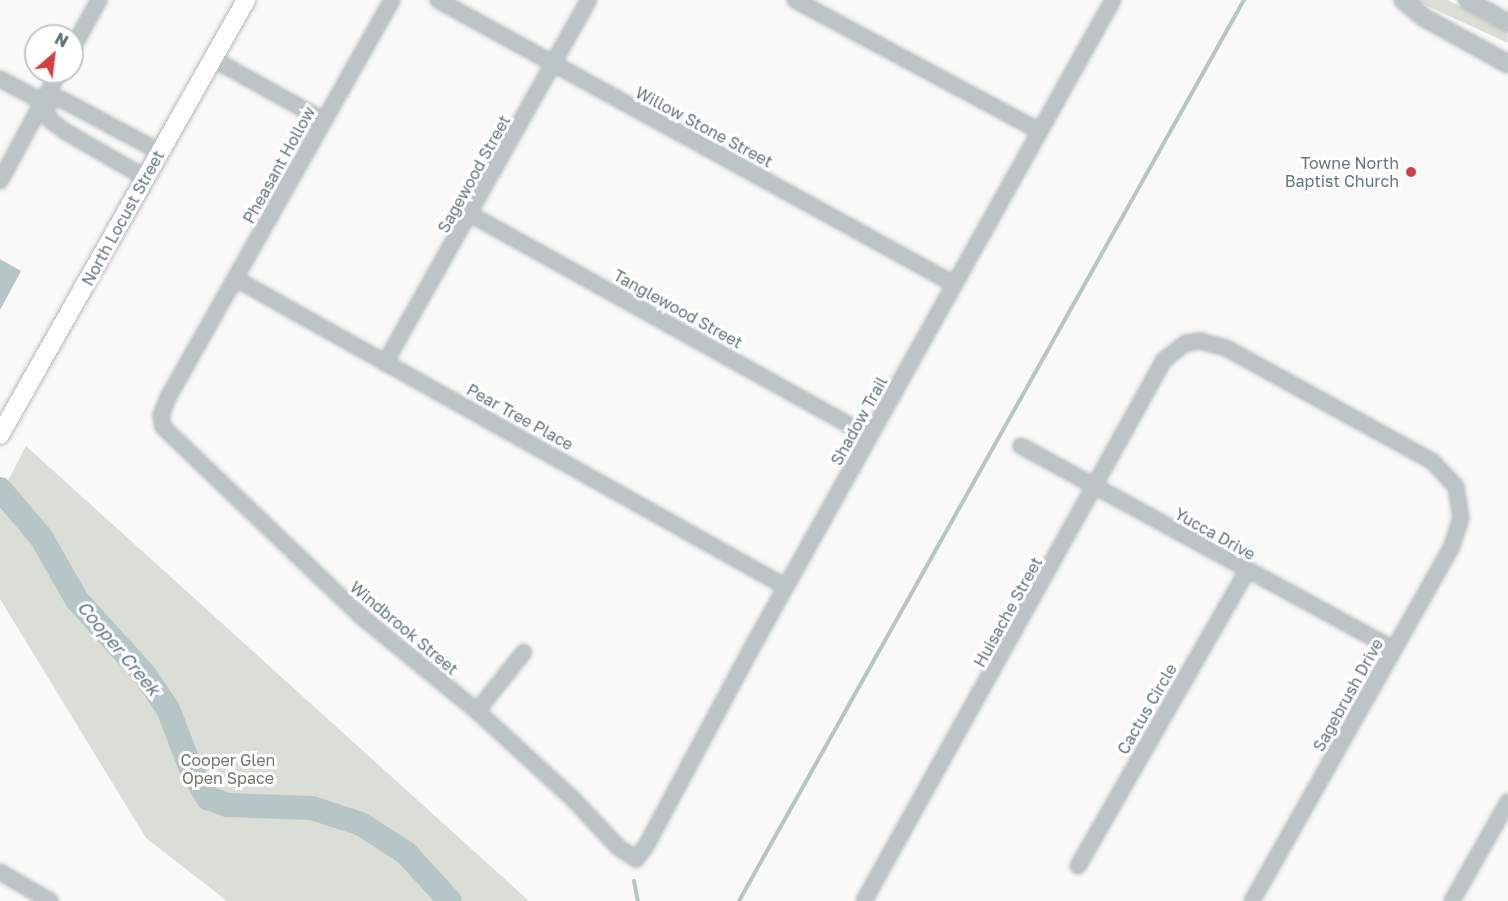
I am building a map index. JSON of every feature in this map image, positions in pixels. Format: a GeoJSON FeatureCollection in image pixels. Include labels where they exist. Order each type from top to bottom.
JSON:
{"type":"FeatureCollection","features":[{"type":"Feature","properties":{"kind":"main road","name":"North Locust Street"},"geometry":{"type":"LineString","coordinates":[[0,435],[246,0]]}},
{"type":"Feature","properties":{"kind":"street"},"geometry":{"type":"LineString","coordinates":[[84,27],[99,0]]}},
{"type":"Feature","properties":{"kind":"street","name":"Pheasant Hollow"},"geometry":{"type":"LineString","coordinates":[[161,415],[323,120],[392,0]]}},
{"type":"Feature","properties":{"kind":"street","name":"Willow Stone Street"},"geometry":{"type":"LineString","coordinates":[[438,0],[954,284]]}},
{"type":"Feature","properties":{"kind":"street","name":"Sagewood Street"},"geometry":{"type":"LineString","coordinates":[[385,363],[589,0]]}},
{"type":"Feature","properties":{"kind":"street"},"geometry":{"type":"LineString","coordinates":[[795,0],[1039,132]]}},
{"type":"Feature","properties":{"kind":"street","name":"Shadow Trail"},"geometry":{"type":"LineString","coordinates":[[636,859],[646,846],[869,436],[1113,0]]}},
{"type":"Feature","properties":{"kind":"street"},"geometry":{"type":"LineString","coordinates":[[1403,0],[1423,17],[1508,64]]}},
{"type":"Feature","properties":{"kind":"street"},"geometry":{"type":"LineString","coordinates":[[1467,0],[1508,23]]}},
{"type":"Feature","properties":{"kind":"street"},"geometry":{"type":"LineString","coordinates":[[213,59],[323,120]]}},
{"type":"Feature","properties":{"kind":"street"},"geometry":{"type":"LineString","coordinates":[[0,79],[43,102],[61,99],[160,152]]}},
{"type":"Feature","properties":{"kind":"street"},"geometry":{"type":"LineString","coordinates":[[0,181],[53,84]]}},
{"type":"Feature","properties":{"kind":"street"},"geometry":{"type":"LineString","coordinates":[[43,102],[50,120],[58,126],[146,178]]}},
{"type":"Feature","properties":{"kind":"street","name":"Tanglewood Street"},"geometry":{"type":"LineString","coordinates":[[470,214],[869,436]]}},
{"type":"Feature","properties":{"kind":"street","name":"Pear Tree Place"},"geometry":{"type":"LineString","coordinates":[[236,279],[786,587]]}},
{"type":"Feature","properties":{"kind":"street","name":"Huisache Street"},"geometry":{"type":"LineString","coordinates":[[864,901],[1097,486],[1164,360],[1186,344],[1200,341],[1226,348],[1433,462],[1456,487],[1459,501]]}},
{"type":"Feature","properties":{"kind":"street","name":"Windbrook Street"},"geometry":{"type":"LineString","coordinates":[[161,415],[170,436],[362,617],[477,711],[573,799],[618,846],[636,859]]}},
{"type":"Feature","properties":{"kind":"street","name":"Yucca Drive"},"geometry":{"type":"LineString","coordinates":[[1021,446],[1393,649]]}},
{"type":"Feature","properties":{"kind":"street","name":"Sagebrush Drive"},"geometry":{"type":"LineString","coordinates":[[1252,901],[1451,548],[1461,518],[1459,501]]}},
{"type":"Feature","properties":{"kind":"street","name":"Cactus Circle"},"geometry":{"type":"LineString","coordinates":[[1078,866],[1247,571]]}},
{"type":"Feature","properties":{"kind":"street"},"geometry":{"type":"LineString","coordinates":[[477,711],[525,652]]}},
{"type":"Feature","properties":{"kind":"street"},"geometry":{"type":"LineString","coordinates":[[1452,901],[1508,802]]}},
{"type":"Feature","properties":{"kind":"street"},"geometry":{"type":"LineString","coordinates":[[0,872],[50,901]]}},
{"type":"Feature","properties":{"kind":"green space"},"geometry":{"type":"Polygon","coordinates":[[[1414,0],[1448,0],[1507,32],[1508,43],[1414,0]]]}},
{"type":"Feature","properties":{"kind":"green space","name":"Cooper Glen Open Space"},"geometry":{"type":"Polygon","coordinates":[[[26,446],[529,901],[227,901],[146,838],[0,599],[0,496],[26,446]]]}},
{"type":"Feature","properties":{"kind":"shaded area"},"geometry":{"type":"Polygon","coordinates":[[[0,259],[21,271],[0,310],[0,259]]]}},
{"type":"Feature","properties":{"kind":"waterway"},"geometry":{"type":"LineString","coordinates":[[739,901],[1244,0]]}},
{"type":"Feature","properties":{"kind":"waterway","name":"Cooper Creek"},"geometry":{"type":"LineString","coordinates":[[0,489],[41,537],[77,600],[145,675],[168,709],[191,769],[208,798],[227,805],[312,808],[361,824],[406,853],[450,901]]}},
{"type":"Feature","properties":{"kind":"waterway"},"geometry":{"type":"LineString","coordinates":[[634,881],[638,901]]}},
{"type":"Feature","properties":{"kind":"place","name":"Towne North Baptist Church"},"geometry":{"type":"Point","coordinates":[1411,172]}}]}
